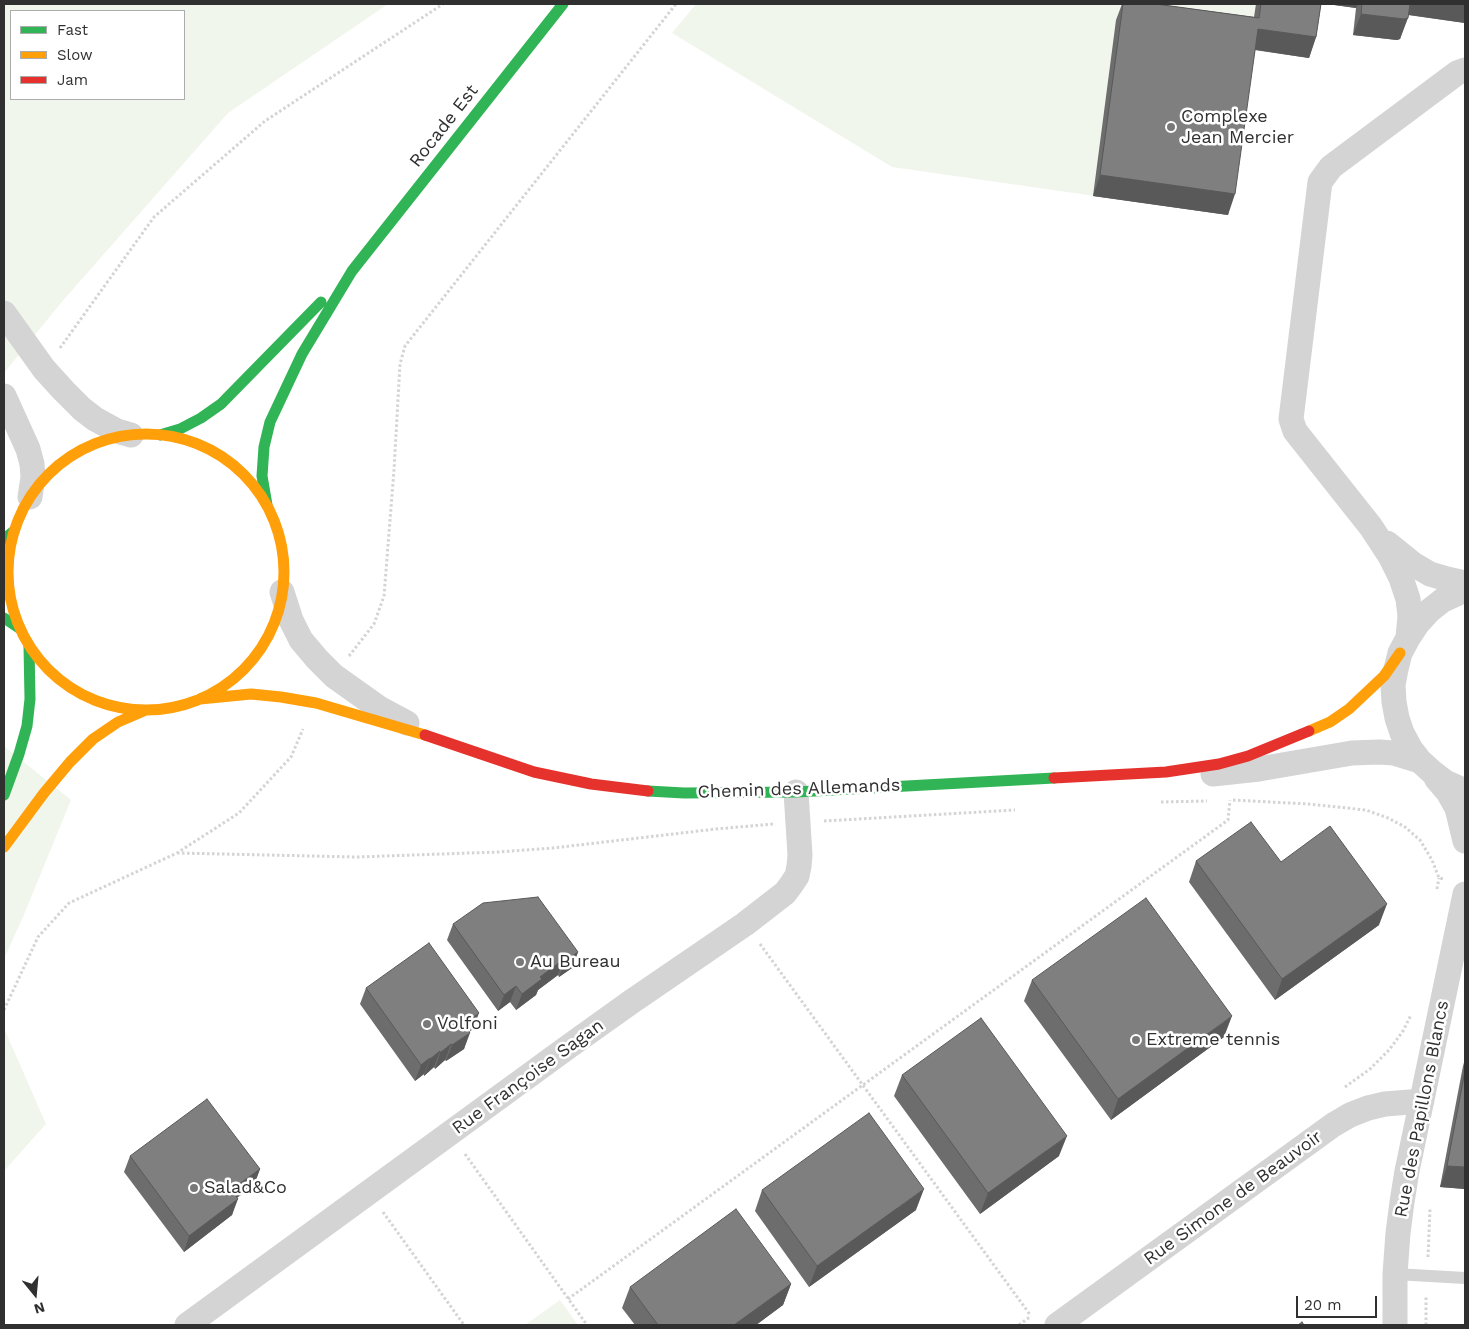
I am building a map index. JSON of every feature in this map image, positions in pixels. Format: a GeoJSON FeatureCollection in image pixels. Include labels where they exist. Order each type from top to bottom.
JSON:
{"type":"FeatureCollection","features":[{"type":"Feature","properties":{"kind":"main road","name":"Rocade Est"},"geometry":{"type":"LineString","coordinates":[[160,435],[201,418],[221,404],[352,271],[563,4]]}},
{"type":"Feature","properties":{"kind":"main road","name":"Rocade Est"},"geometry":{"type":"LineString","coordinates":[[267,506],[262,476],[264,447],[270,422],[302,354],[352,271]]}},
{"type":"Feature","properties":{"kind":"main road"},"geometry":{"type":"LineString","coordinates":[[131,435],[160,435],[189,442],[216,454],[240,471],[267,506],[282,548],[284,570],[282,592],[272,629],[259,651],[243,671],[212,694],[200,699],[180,706],[146,710],[112,706],[95,701],[79,693],[51,672],[29,646],[20,628],[14,612],[8,580],[8,563],[14,531],[21,514],[30,497],[49,474],[73,455],[101,442],[131,435]]}},
{"type":"Feature","properties":{"kind":"main road"},"geometry":{"type":"LineString","coordinates":[[4,539],[14,531]]}},
{"type":"Feature","properties":{"kind":"main road"},"geometry":{"type":"LineString","coordinates":[[4,618],[20,628]]}},
{"type":"Feature","properties":{"kind":"main road","name":"Chemin des Allemands"},"geometry":{"type":"LineString","coordinates":[[200,699],[251,694],[316,703],[438,739],[534,772],[591,784],[647,791],[684,793],[796,792],[1166,772],[1219,764],[1248,756],[1291,740],[1330,722],[1349,709],[1384,676],[1404,645]]}},
{"type":"Feature","properties":{"kind":"main road"},"geometry":{"type":"LineString","coordinates":[[4,795],[27,726],[30,698],[29,646]]}},
{"type":"Feature","properties":{"kind":"main road"},"geometry":{"type":"LineString","coordinates":[[4,847],[24,817],[82,749],[105,730],[146,710]]}},
{"type":"Feature","properties":{"kind":"street"},"geometry":{"type":"LineString","coordinates":[[1465,70],[1457,73],[1331,167],[1320,182],[1292,419],[1295,431],[1371,527],[1390,556],[1401,578],[1408,599],[1410,616],[1393,685],[1397,718],[1410,748],[1448,792],[1457,808],[1465,841]]}},
{"type":"Feature","properties":{"kind":"street"},"geometry":{"type":"LineString","coordinates":[[4,313],[44,369],[64,392],[82,409],[107,426],[131,435]]}},
{"type":"Feature","properties":{"kind":"street"},"geometry":{"type":"LineString","coordinates":[[4,396],[30,456],[33,477],[30,497]]}},
{"type":"Feature","properties":{"kind":"street"},"geometry":{"type":"LineString","coordinates":[[1371,527],[1412,564],[1430,574],[1465,583]]}},
{"type":"Feature","properties":{"kind":"street"},"geometry":{"type":"LineString","coordinates":[[1404,645],[1418,623],[1429,611],[1443,600],[1465,590]]}},
{"type":"Feature","properties":{"kind":"street","name":"Chemin des Allemands"},"geometry":{"type":"LineString","coordinates":[[282,592],[291,620],[301,640],[334,676],[379,708],[438,739]]}},
{"type":"Feature","properties":{"kind":"street","name":"Chemin des Allemands"},"geometry":{"type":"LineString","coordinates":[[1166,772],[1204,775],[1259,769],[1352,753],[1379,752],[1394,753],[1426,766]]}},
{"type":"Feature","properties":{"kind":"street"},"geometry":{"type":"LineString","coordinates":[[1426,766],[1445,782],[1465,791]]}},
{"type":"Feature","properties":{"kind":"street","name":"Rue Françoise Sagan"},"geometry":{"type":"LineString","coordinates":[[187,1325],[632,1002],[745,924],[785,893],[797,876],[800,855],[796,792]]}},
{"type":"Feature","properties":{"kind":"street","name":"Rue des Papillons Blancs"},"geometry":{"type":"LineString","coordinates":[[1395,1325],[1395,1274],[1402,1202],[1422,1101],[1456,886]]}},
{"type":"Feature","properties":{"kind":"street","name":"Rue Simone de Beauvoir"},"geometry":{"type":"LineString","coordinates":[[1057,1325],[1333,1125],[1350,1115],[1368,1108],[1385,1104],[1422,1101]]}},
{"type":"Feature","properties":{"kind":"lane"},"geometry":{"type":"LineString","coordinates":[[1395,1274],[1465,1278]]}},
{"type":"Feature","properties":{"kind":"path"},"geometry":{"type":"LineString","coordinates":[[44,369],[56,355],[154,217],[265,121],[443,4]]}},
{"type":"Feature","properties":{"kind":"path"},"geometry":{"type":"LineString","coordinates":[[334,676],[374,624],[384,596],[400,364],[405,346],[676,4]]}},
{"type":"Feature","properties":{"kind":"path"},"geometry":{"type":"LineString","coordinates":[[4,1010],[38,938],[69,902],[177,853],[239,813],[291,757],[316,703]]}},
{"type":"Feature","properties":{"kind":"path"},"geometry":{"type":"LineString","coordinates":[[1156,802],[1211,800]]}},
{"type":"Feature","properties":{"kind":"path"},"geometry":{"type":"LineString","coordinates":[[1220,800],[1308,804],[1366,810],[1388,818],[1405,827],[1420,840],[1432,860],[1439,878],[1436,897]]}},
{"type":"Feature","properties":{"kind":"path"},"geometry":{"type":"LineString","coordinates":[[568,1299],[1228,820],[1230,800]]}},
{"type":"Feature","properties":{"kind":"path"},"geometry":{"type":"LineString","coordinates":[[177,853],[376,857],[518,851],[798,822],[1017,810]]}},
{"type":"Feature","properties":{"kind":"path"},"geometry":{"type":"LineString","coordinates":[[1439,878],[1456,886]]}},
{"type":"Feature","properties":{"kind":"path"},"geometry":{"type":"LineString","coordinates":[[745,924],[1031,1316],[1019,1325]]}},
{"type":"Feature","properties":{"kind":"path"},"geometry":{"type":"LineString","coordinates":[[1338,1092],[1370,1068],[1389,1050],[1403,1031],[1412,1013]]}},
{"type":"Feature","properties":{"kind":"path"},"geometry":{"type":"LineString","coordinates":[[450,1134],[587,1325]]}},
{"type":"Feature","properties":{"kind":"path"},"geometry":{"type":"LineString","coordinates":[[369,1193],[464,1325]]}},
{"type":"Feature","properties":{"kind":"path"},"geometry":{"type":"LineString","coordinates":[[1426,1325],[1430,1207]]}},
{"type":"Feature","properties":{"kind":"shaded area"},"geometry":{"type":"Polygon","coordinates":[[[4,4],[388,4],[228,113],[60,304],[4,373],[4,4]]]}},
{"type":"Feature","properties":{"kind":"shaded area"},"geometry":{"type":"Polygon","coordinates":[[[696,4],[1317,4],[1309,58],[1250,50],[1228,215],[892,167],[672,33],[696,4]]]}},
{"type":"Feature","properties":{"kind":"shaded area"},"geometry":{"type":"Polygon","coordinates":[[[4,746],[71,800],[4,959],[4,746]]]}},
{"type":"Feature","properties":{"kind":"shaded area"},"geometry":{"type":"Polygon","coordinates":[[[4,1028],[46,1124],[4,1171],[4,1028]]]}},
{"type":"Feature","properties":{"kind":"shaded area"},"geometry":{"type":"Polygon","coordinates":[[[560,1300],[578,1325],[525,1325],[560,1300]]]}},
{"type":"Feature","properties":{"kind":"building","name":"Complexe Jean Mercier"},"geometry":{"type":"Polygon","coordinates":[[[1123,4],[1156,4],[1259,18],[1261,4],[1321,4],[1316,37],[1258,29],[1235,194],[1100,175],[1123,4]]]}},
{"type":"Feature","properties":{"kind":"building"},"geometry":{"type":"Polygon","coordinates":[[[1362,4],[1410,4],[1408,18],[1361,14],[1362,4]]]}},
{"type":"Feature","properties":{"kind":"building"},"geometry":{"type":"Polygon","coordinates":[[[1251,822],[1281,862],[1330,826],[1387,904],[1282,979],[1196,861],[1251,822]]]}},
{"type":"Feature","properties":{"kind":"building"},"geometry":{"type":"Polygon","coordinates":[[[538,897],[578,952],[565,961],[564,959],[540,977],[542,979],[522,994],[516,986],[504,995],[453,924],[483,903],[538,897]]]}},
{"type":"Feature","properties":{"kind":"building"},"geometry":{"type":"Polygon","coordinates":[[[1146,898],[1232,1016],[1118,1099],[1032,980],[1146,898]]]}},
{"type":"Feature","properties":{"kind":"building"},"geometry":{"type":"Polygon","coordinates":[[[429,943],[479,1013],[463,1024],[470,1033],[421,1065],[366,988],[429,943]]]}},
{"type":"Feature","properties":{"kind":"building"},"geometry":{"type":"Polygon","coordinates":[[[981,1018],[1067,1136],[988,1193],[902,1075],[981,1018]]]}},
{"type":"Feature","properties":{"kind":"building"},"geometry":{"type":"Polygon","coordinates":[[[1465,1071],[1465,1167],[1447,1166],[1465,1071]]]}},
{"type":"Feature","properties":{"kind":"building"},"geometry":{"type":"Polygon","coordinates":[[[207,1099],[260,1169],[231,1190],[238,1199],[189,1236],[130,1156],[207,1099]]]}},
{"type":"Feature","properties":{"kind":"building"},"geometry":{"type":"Polygon","coordinates":[[[869,1113],[924,1189],[817,1266],[762,1190],[869,1113]]]}},
{"type":"Feature","properties":{"kind":"building"},"geometry":{"type":"Polygon","coordinates":[[[736,1209],[791,1284],[734,1325],[658,1325],[630,1287],[736,1209]]]}},
{"type":"Feature","properties":{"kind":"traffic: fast"},"geometry":{"type":"LineString","coordinates":[[267,505],[262,476],[264,447],[270,422],[302,354],[352,271],[563,4]]}},
{"type":"Feature","properties":{"kind":"traffic: fast"},"geometry":{"type":"LineString","coordinates":[[160,435],[180,429],[201,418],[221,404],[321,302]]}},
{"type":"Feature","properties":{"kind":"traffic: fast"},"geometry":{"type":"LineString","coordinates":[[4,539],[14,531]]}},
{"type":"Feature","properties":{"kind":"traffic: fast"},"geometry":{"type":"LineString","coordinates":[[4,618],[19,628]]}},
{"type":"Feature","properties":{"kind":"traffic: fast"},"geometry":{"type":"LineString","coordinates":[[4,795],[27,726],[30,699],[29,646]]}},
{"type":"Feature","properties":{"kind":"traffic: fast"},"geometry":{"type":"LineString","coordinates":[[648,791],[684,793],[796,792],[1054,778]]}},
{"type":"Feature","properties":{"kind":"traffic: slow"},"geometry":{"type":"LineString","coordinates":[[146,434],[186,440],[211,450],[233,465],[253,485],[268,507],[278,532],[284,572],[278,612],[268,637],[253,659],[233,679],[211,694],[186,704],[146,710],[106,704],[81,694],[59,679],[39,659],[24,637],[14,612],[8,572],[14,532],[24,507],[39,485],[59,465],[81,450],[106,440],[146,434]]}},
{"type":"Feature","properties":{"kind":"traffic: slow"},"geometry":{"type":"LineString","coordinates":[[1309,731],[1330,722],[1349,709],[1384,676],[1400,653]]}},
{"type":"Feature","properties":{"kind":"traffic: slow"},"geometry":{"type":"LineString","coordinates":[[200,699],[251,694],[281,697],[316,703],[425,735]]}},
{"type":"Feature","properties":{"kind":"traffic: slow"},"geometry":{"type":"LineString","coordinates":[[4,847],[44,793],[70,762],[93,739],[118,722],[146,710]]}},
{"type":"Feature","properties":{"kind":"traffic: jam"},"geometry":{"type":"LineString","coordinates":[[1054,778],[1166,772],[1219,764],[1248,756],[1309,731]]}},
{"type":"Feature","properties":{"kind":"traffic: jam"},"geometry":{"type":"LineString","coordinates":[[425,735],[534,772],[591,784],[648,791]]}},
{"type":"Feature","properties":{"kind":"place","name":"Complexe Jean Mercier"},"geometry":{"type":"Point","coordinates":[1171,127]}},
{"type":"Feature","properties":{"kind":"place","name":"Au Bureau"},"geometry":{"type":"Point","coordinates":[520,962]}},
{"type":"Feature","properties":{"kind":"place","name":"Volfoni"},"geometry":{"type":"Point","coordinates":[427,1024]}},
{"type":"Feature","properties":{"kind":"place","name":"Extreme tennis"},"geometry":{"type":"Point","coordinates":[1136,1040]}},
{"type":"Feature","properties":{"kind":"place","name":"Salad&Co"},"geometry":{"type":"Point","coordinates":[194,1188]}}]}
